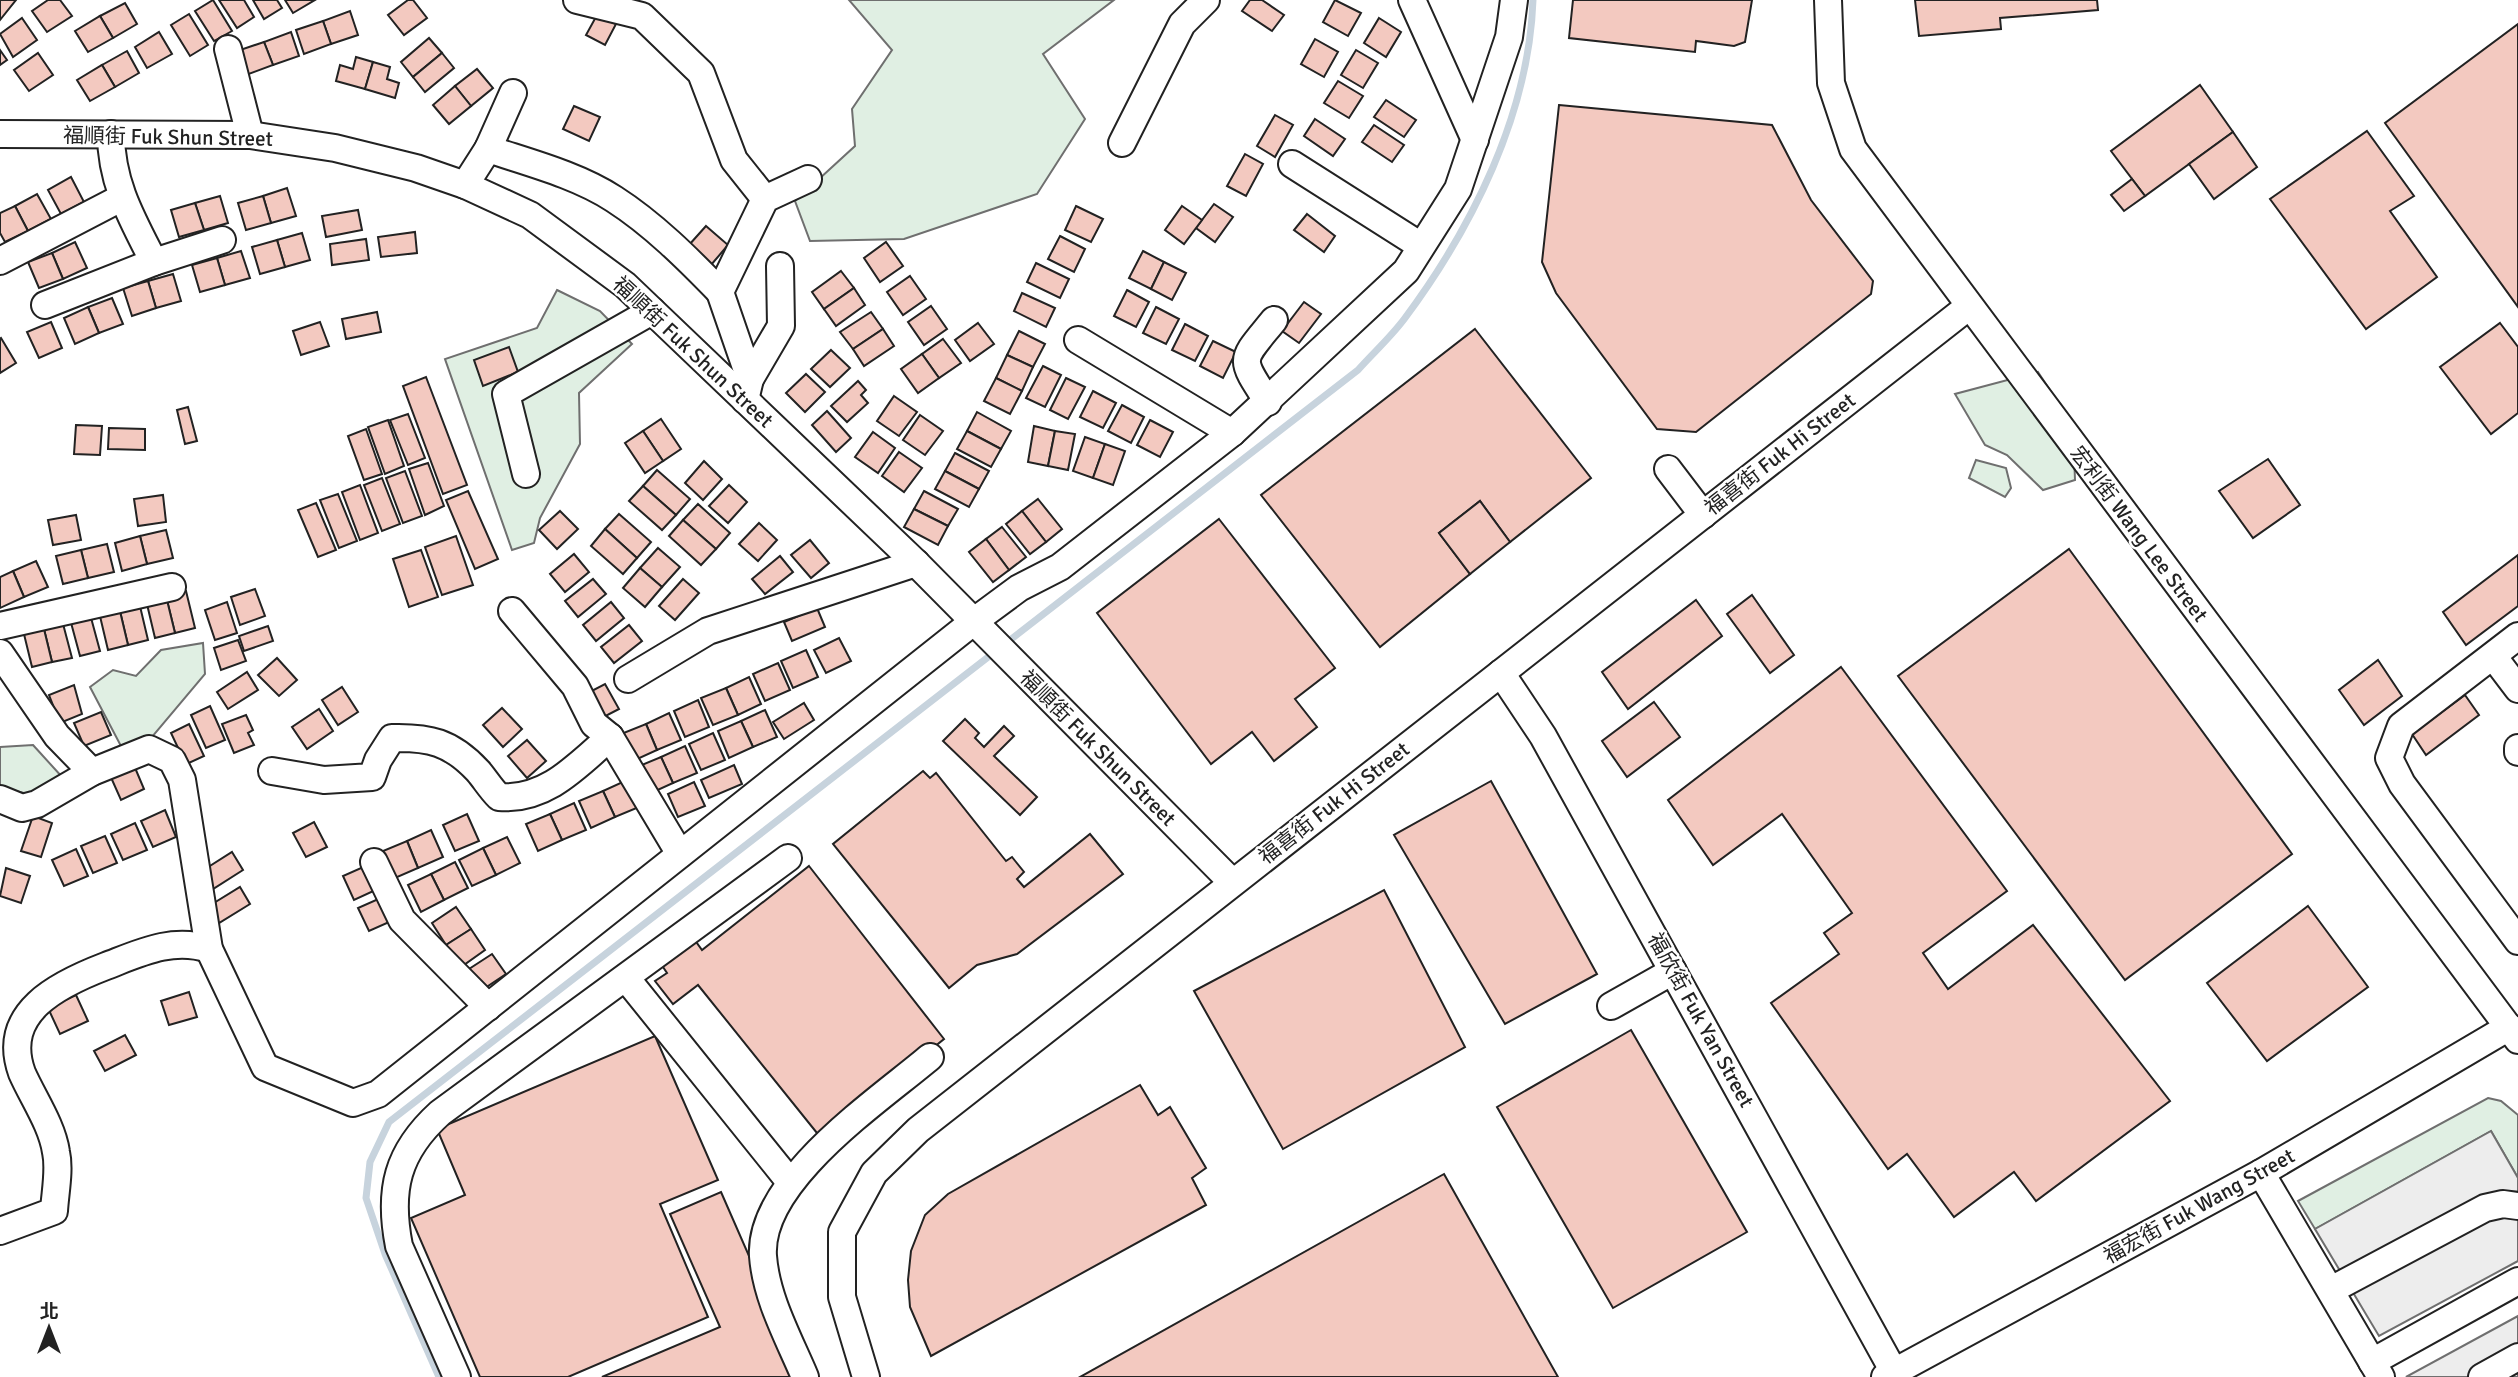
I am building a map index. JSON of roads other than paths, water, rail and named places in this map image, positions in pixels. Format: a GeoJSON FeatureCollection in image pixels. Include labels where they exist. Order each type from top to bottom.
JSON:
{"type":"FeatureCollection","features":[{"type":"Feature","properties":{"kind":"street"},"geometry":{"type":"LineString","coordinates":[[577,0],[642,16],[701,73],[734,160],[765,199]]}},
{"type":"Feature","properties":{"kind":"street"},"geometry":{"type":"LineString","coordinates":[[1122,143],[1182,24],[1206,0]]}},
{"type":"Feature","properties":{"kind":"street"},"geometry":{"type":"LineString","coordinates":[[1412,0],[1475,140]]}},
{"type":"Feature","properties":{"kind":"street"},"geometry":{"type":"LineString","coordinates":[[0,799],[22,808],[37,804],[92,772],[149,749],[172,760],[183,780],[209,949],[265,1067],[353,1102],[378,1094],[680,854],[978,627],[1019,588],[1060,567],[1232,433],[1406,271],[1458,189],[1509,37],[1514,0]]}},
{"type":"Feature","properties":{"kind":"street","name":"宏利街 Wang Lee Street"},"geometry":{"type":"LineString","coordinates":[[1828,0],[1830,83],[1853,149],[1968,307],[2513,1034]]}},
{"type":"Feature","properties":{"kind":"street"},"geometry":{"type":"LineString","coordinates":[[228,49],[250,135]]}},
{"type":"Feature","properties":{"kind":"street"},"geometry":{"type":"LineString","coordinates":[[466,185],[488,149],[513,93]]}},
{"type":"Feature","properties":{"kind":"street","name":"福順街 Fuk Shun Street"},"geometry":{"type":"LineString","coordinates":[[0,134],[250,135],[335,148],[416,168],[466,185],[530,215],[625,285],[652,311],[748,389],[978,627],[1231,882]]}},
{"type":"Feature","properties":{"kind":"street"},"geometry":{"type":"LineString","coordinates":[[111,134],[111,156],[121,198],[154,262]]}},
{"type":"Feature","properties":{"kind":"street"},"geometry":{"type":"LineString","coordinates":[[488,149],[551,169],[614,199],[686,257],[720,292],[748,389]]}},
{"type":"Feature","properties":{"kind":"street"},"geometry":{"type":"LineString","coordinates":[[1292,164],[1422,246]]}},
{"type":"Feature","properties":{"kind":"street"},"geometry":{"type":"LineString","coordinates":[[720,292],[765,199],[808,179]]}},
{"type":"Feature","properties":{"kind":"street"},"geometry":{"type":"LineString","coordinates":[[0,261],[121,198]]}},
{"type":"Feature","properties":{"kind":"street"},"geometry":{"type":"LineString","coordinates":[[45,305],[154,262],[222,240]]}},
{"type":"Feature","properties":{"kind":"street"},"geometry":{"type":"LineString","coordinates":[[748,389],[781,326],[780,266]]}},
{"type":"Feature","properties":{"kind":"street","name":"福喜街 Fuk Hi Street"},"geometry":{"type":"LineString","coordinates":[[866,1377],[842,1297],[842,1233],[874,1173],[918,1130],[1968,307]]}},
{"type":"Feature","properties":{"kind":"street"},"geometry":{"type":"LineString","coordinates":[[526,474],[506,394],[652,311]]}},
{"type":"Feature","properties":{"kind":"street"},"geometry":{"type":"LineString","coordinates":[[1268,402],[1246,369],[1247,353],[1274,320]]}},
{"type":"Feature","properties":{"kind":"street"},"geometry":{"type":"LineString","coordinates":[[1079,340],[1232,433]]}},
{"type":"Feature","properties":{"kind":"street"},"geometry":{"type":"LineString","coordinates":[[1668,469],[1703,515]]}},
{"type":"Feature","properties":{"kind":"street"},"geometry":{"type":"LineString","coordinates":[[628,679],[708,631],[916,563]]}},
{"type":"Feature","properties":{"kind":"street"},"geometry":{"type":"LineString","coordinates":[[0,626],[172,587]]}},
{"type":"Feature","properties":{"kind":"street"},"geometry":{"type":"LineString","coordinates":[[512,611],[575,686],[594,724],[610,737],[680,854]]}},
{"type":"Feature","properties":{"kind":"street"},"geometry":{"type":"LineString","coordinates":[[2518,636],[2401,726],[2389,758],[2402,784],[2518,941]]}},
{"type":"Feature","properties":{"kind":"street"},"geometry":{"type":"LineString","coordinates":[[0,653],[57,736],[92,772]]}},
{"type":"Feature","properties":{"kind":"street"},"geometry":{"type":"LineString","coordinates":[[2493,656],[2518,689]]}},
{"type":"Feature","properties":{"kind":"street","name":"福欣街 Fuk Yan Street"},"geometry":{"type":"LineString","coordinates":[[1501,673],[1543,736],[1673,971],[1889,1375]]}},
{"type":"Feature","properties":{"kind":"street"},"geometry":{"type":"LineString","coordinates":[[272,771],[324,780],[372,776],[378,760],[392,738],[416,737],[443,742],[478,771],[499,797],[512,798],[554,786],[610,737]]}},
{"type":"Feature","properties":{"kind":"street"},"geometry":{"type":"LineString","coordinates":[[457,1377],[399,1246],[394,1196],[403,1159],[417,1134],[440,1114],[788,858]]}},
{"type":"Feature","properties":{"kind":"street"},"geometry":{"type":"LineString","coordinates":[[374,862],[402,920],[488,1007]]}},
{"type":"Feature","properties":{"kind":"street"},"geometry":{"type":"LineString","coordinates":[[0,1231],[54,1211],[56,1152],[22,1072],[17,1052],[18,1030],[30,1007],[82,975],[160,946],[190,943],[209,949]]}},
{"type":"Feature","properties":{"kind":"street"},"geometry":{"type":"LineString","coordinates":[[1611,1006],[1673,971]]}},
{"type":"Feature","properties":{"kind":"street"},"geometry":{"type":"LineString","coordinates":[[626,978],[790,1182]]}},
{"type":"Feature","properties":{"kind":"street","name":"福宏街 Fuk Wang Street"},"geometry":{"type":"LineString","coordinates":[[1889,1375],[2513,1034]]}},
{"type":"Feature","properties":{"kind":"street"},"geometry":{"type":"LineString","coordinates":[[805,1377],[776,1311],[763,1255],[772,1210],[790,1182],[823,1147],[930,1057]]}},
{"type":"Feature","properties":{"kind":"street"},"geometry":{"type":"LineString","coordinates":[[2261,1173],[2376,1370],[2518,1281]]}},
{"type":"Feature","properties":{"kind":"street"},"geometry":{"type":"LineString","coordinates":[[2331,1290],[2485,1208],[2503,1204],[2518,1206]]}},
{"type":"Feature","properties":{"kind":"street"},"geometry":{"type":"LineString","coordinates":[[2482,1377],[2518,1357]]}},
{"type":"Feature","properties":{"kind":"waterway"},"geometry":{"type":"LineString","coordinates":[[439,1377],[385,1254],[366,1198],[370,1162],[389,1122],[1358,370],[1405,318],[1430,283],[1474,208],[1493,168],[1521,85],[1533,0]]}}]}
